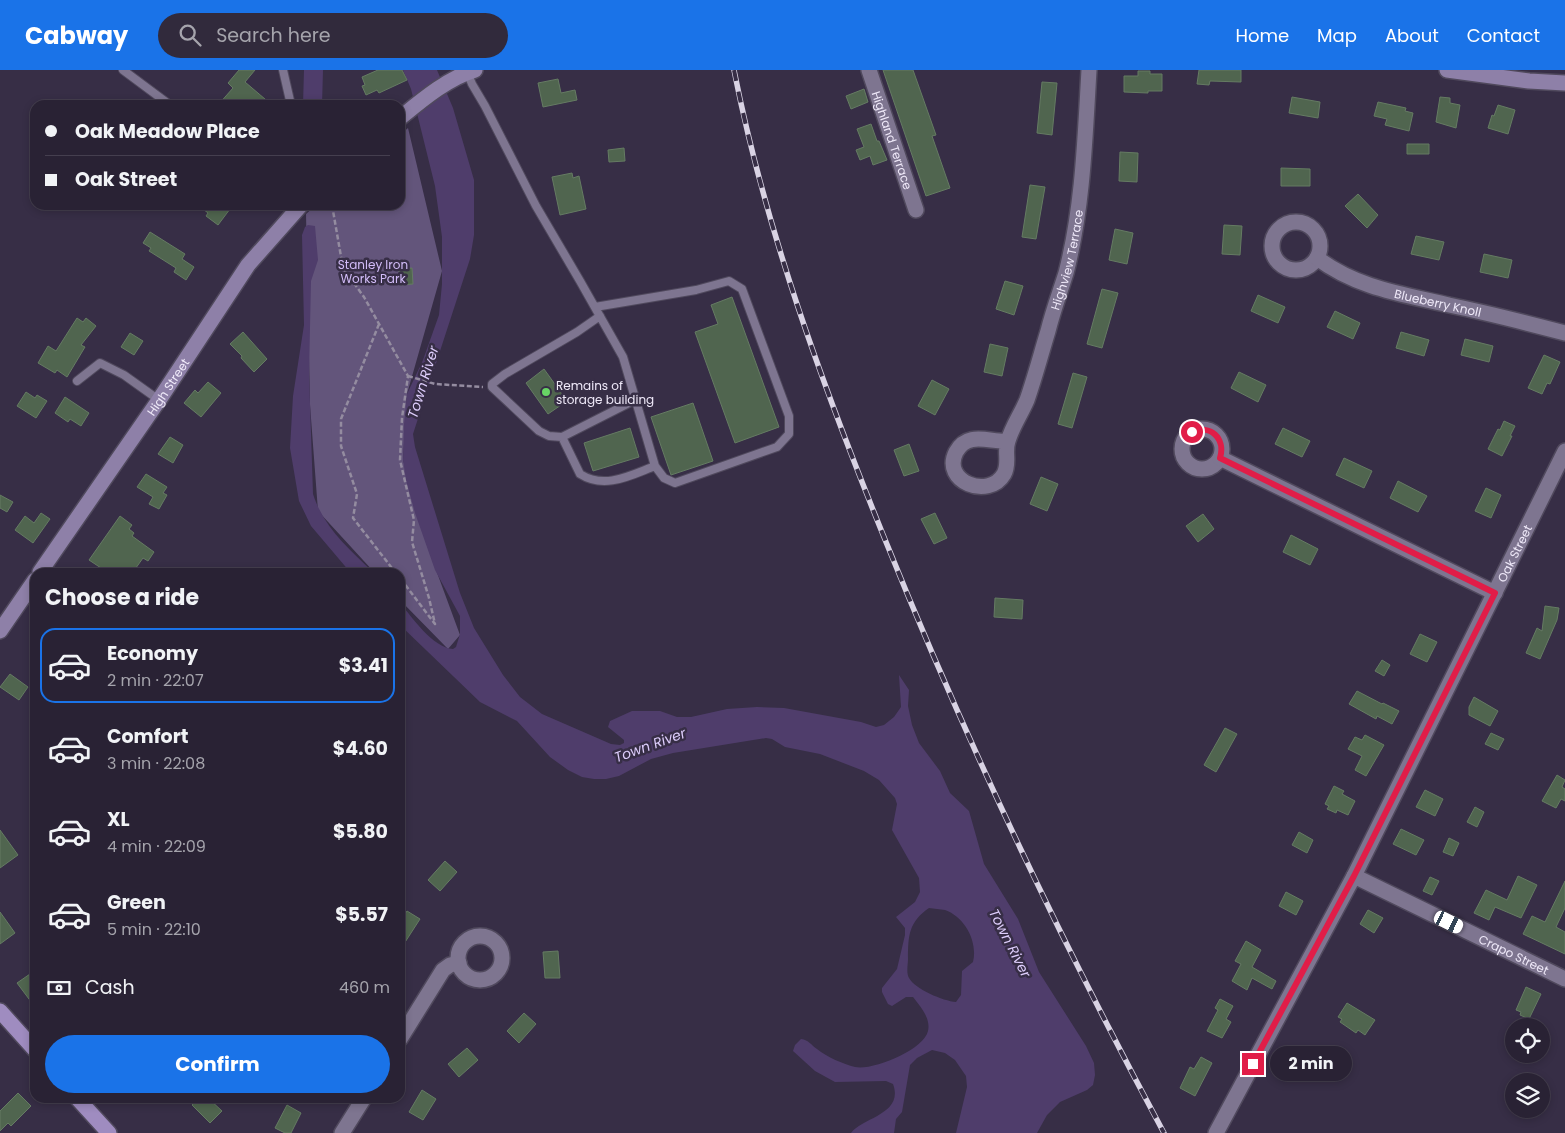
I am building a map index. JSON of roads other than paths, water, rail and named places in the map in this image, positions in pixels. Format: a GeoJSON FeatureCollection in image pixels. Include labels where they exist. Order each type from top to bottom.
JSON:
{"type":"FeatureCollection","features":[{"type":"Feature","properties":{"kind":"main road"},"geometry":{"type":"LineString","coordinates":[[1447,70],[1529,81],[1565,82]]}},
{"type":"Feature","properties":{"kind":"main road"},"geometry":{"type":"LineString","coordinates":[[405,114],[447,83],[470,71]]}},
{"type":"Feature","properties":{"kind":"main road","name":"High Street"},"geometry":{"type":"LineString","coordinates":[[43,568],[159,400],[248,265],[297,210]]}},
{"type":"Feature","properties":{"kind":"main road"},"geometry":{"type":"LineString","coordinates":[[0,631],[30,587]]}},
{"type":"Feature","properties":{"kind":"main road"},"geometry":{"type":"LineString","coordinates":[[0,1011],[30,1044]]}},
{"type":"Feature","properties":{"kind":"main road"},"geometry":{"type":"LineString","coordinates":[[81,1103],[107,1132]]}},
{"type":"Feature","properties":{"kind":"street","name":"Highland Terrace"},"geometry":{"type":"LineString","coordinates":[[869,70],[916,210]]}},
{"type":"Feature","properties":{"kind":"street","name":"Highview Terrace"},"geometry":{"type":"LineString","coordinates":[[1008,441],[1035,376],[1061,291],[1071,250],[1081,180],[1090,70]]}},
{"type":"Feature","properties":{"kind":"street","name":"Blueberry Knoll"},"geometry":{"type":"LineString","coordinates":[[1317,258],[1346,276],[1393,294],[1457,306],[1565,332]]}},
{"type":"Feature","properties":{"kind":"street","name":"Oak Street"},"geometry":{"type":"LineString","coordinates":[[1216,1133],[1354,876],[1565,451]]}},
{"type":"Feature","properties":{"kind":"street"},"geometry":{"type":"LineString","coordinates":[[1220,458],[1495,593]]}},
{"type":"Feature","properties":{"kind":"street","name":"Crapo Street"},"geometry":{"type":"LineString","coordinates":[[1354,876],[1565,979]]}},
{"type":"Feature","properties":{"kind":"street"},"geometry":{"type":"LineString","coordinates":[[405,1031],[443,970],[450,964],[459,963]]}},
{"type":"Feature","properties":{"kind":"street"},"geometry":{"type":"LineString","coordinates":[[342,1133],[361,1103]]}},
{"type":"Feature","properties":{"kind":"lane"},"geometry":{"type":"LineString","coordinates":[[123,70],[163,100]]}},
{"type":"Feature","properties":{"kind":"lane"},"geometry":{"type":"LineString","coordinates":[[283,70],[290,100]]}},
{"type":"Feature","properties":{"kind":"lane"},"geometry":{"type":"LineString","coordinates":[[470,71],[472,84],[522,181],[623,358],[655,466],[664,478],[676,483],[777,447],[789,434],[789,416],[742,289],[729,280],[696,290],[595,307]]}},
{"type":"Feature","properties":{"kind":"lane"},"geometry":{"type":"LineString","coordinates":[[600,316],[577,332],[505,374],[492,384],[492,387],[539,431],[549,436],[562,437],[636,400]]}},
{"type":"Feature","properties":{"kind":"lane"},"geometry":{"type":"LineString","coordinates":[[77,382],[100,363],[124,375],[159,400]]}},
{"type":"Feature","properties":{"kind":"lane"},"geometry":{"type":"LineString","coordinates":[[562,437],[580,474],[598,482],[617,480],[655,466]]}},
{"type":"Feature","properties":{"kind":"water"},"geometry":{"type":"Polygon","coordinates":[[[304,70],[323,70],[322,100],[303,100],[304,70]]]}},
{"type":"Feature","properties":{"kind":"water","name":"Town River"},"geometry":{"type":"Polygon","coordinates":[[[403,70],[437,70],[453,108],[474,180],[474,235],[470,259],[413,434],[415,447],[460,593],[474,628],[503,675],[520,697],[542,714],[611,744],[620,745],[624,743],[624,740],[608,727],[610,721],[632,711],[660,711],[677,717],[691,717],[727,709],[784,708],[861,722],[876,727],[884,725],[894,717],[901,707],[899,675],[909,690],[908,706],[912,725],[919,743],[940,771],[950,793],[969,811],[984,864],[1018,919],[1039,972],[1086,1046],[1094,1063],[1095,1075],[1093,1085],[1087,1090],[1060,1102],[1047,1115],[1037,1133],[956,1133],[967,1087],[966,1076],[955,1060],[945,1053],[932,1050],[917,1058],[910,1065],[902,1112],[896,1119],[894,1133],[851,1133],[888,1108],[893,1102],[895,1094],[893,1084],[886,1081],[835,1082],[815,1071],[793,1051],[795,1045],[801,1039],[845,1064],[855,1067],[873,1066],[908,1052],[924,1038],[928,1031],[928,1021],[922,1008],[913,997],[906,997],[892,1006],[888,1004],[882,992],[882,988],[897,969],[905,935],[905,928],[896,917],[915,902],[920,892],[919,878],[892,830],[897,804],[895,798],[879,780],[864,771],[820,754],[785,747],[772,739],[766,738],[673,753],[651,759],[619,776],[606,779],[582,777],[550,757],[517,721],[480,702],[405,630],[405,609],[431,638],[445,647],[453,649],[456,647],[460,634],[460,616],[435,570],[415,513],[403,460],[407,394],[423,360],[439,315],[442,284],[442,237],[435,186],[411,89],[403,70]],[[929,908],[917,918],[909,936],[907,969],[909,978],[917,986],[937,997],[956,1002],[961,995],[962,971],[973,962],[974,946],[964,924],[959,918],[945,910],[929,908]]]}},
{"type":"Feature","properties":{"kind":"water"},"geometry":{"type":"Polygon","coordinates":[[[308,225],[315,226],[318,260],[311,281],[309,373],[313,494],[330,527],[369,568],[347,568],[311,526],[299,501],[290,448],[293,396],[304,325],[302,235],[305,227],[308,225]]]}},
{"type":"Feature","properties":{"kind":"railway"},"geometry":{"type":"LineString","coordinates":[[734,70],[747,131],[780,250],[819,368],[886,542],[917,618],[1017,842],[1052,915],[1164,1133]]}},
{"type":"Feature","properties":{"kind":"place","name":"Remains of storage building"},"geometry":{"type":"Point","coordinates":[546,392]}},
{"type":"Feature","properties":{"kind":"park label","name":"Stanley Iron Works Park"},"geometry":{"type":"Point","coordinates":[373,271]}}]}
